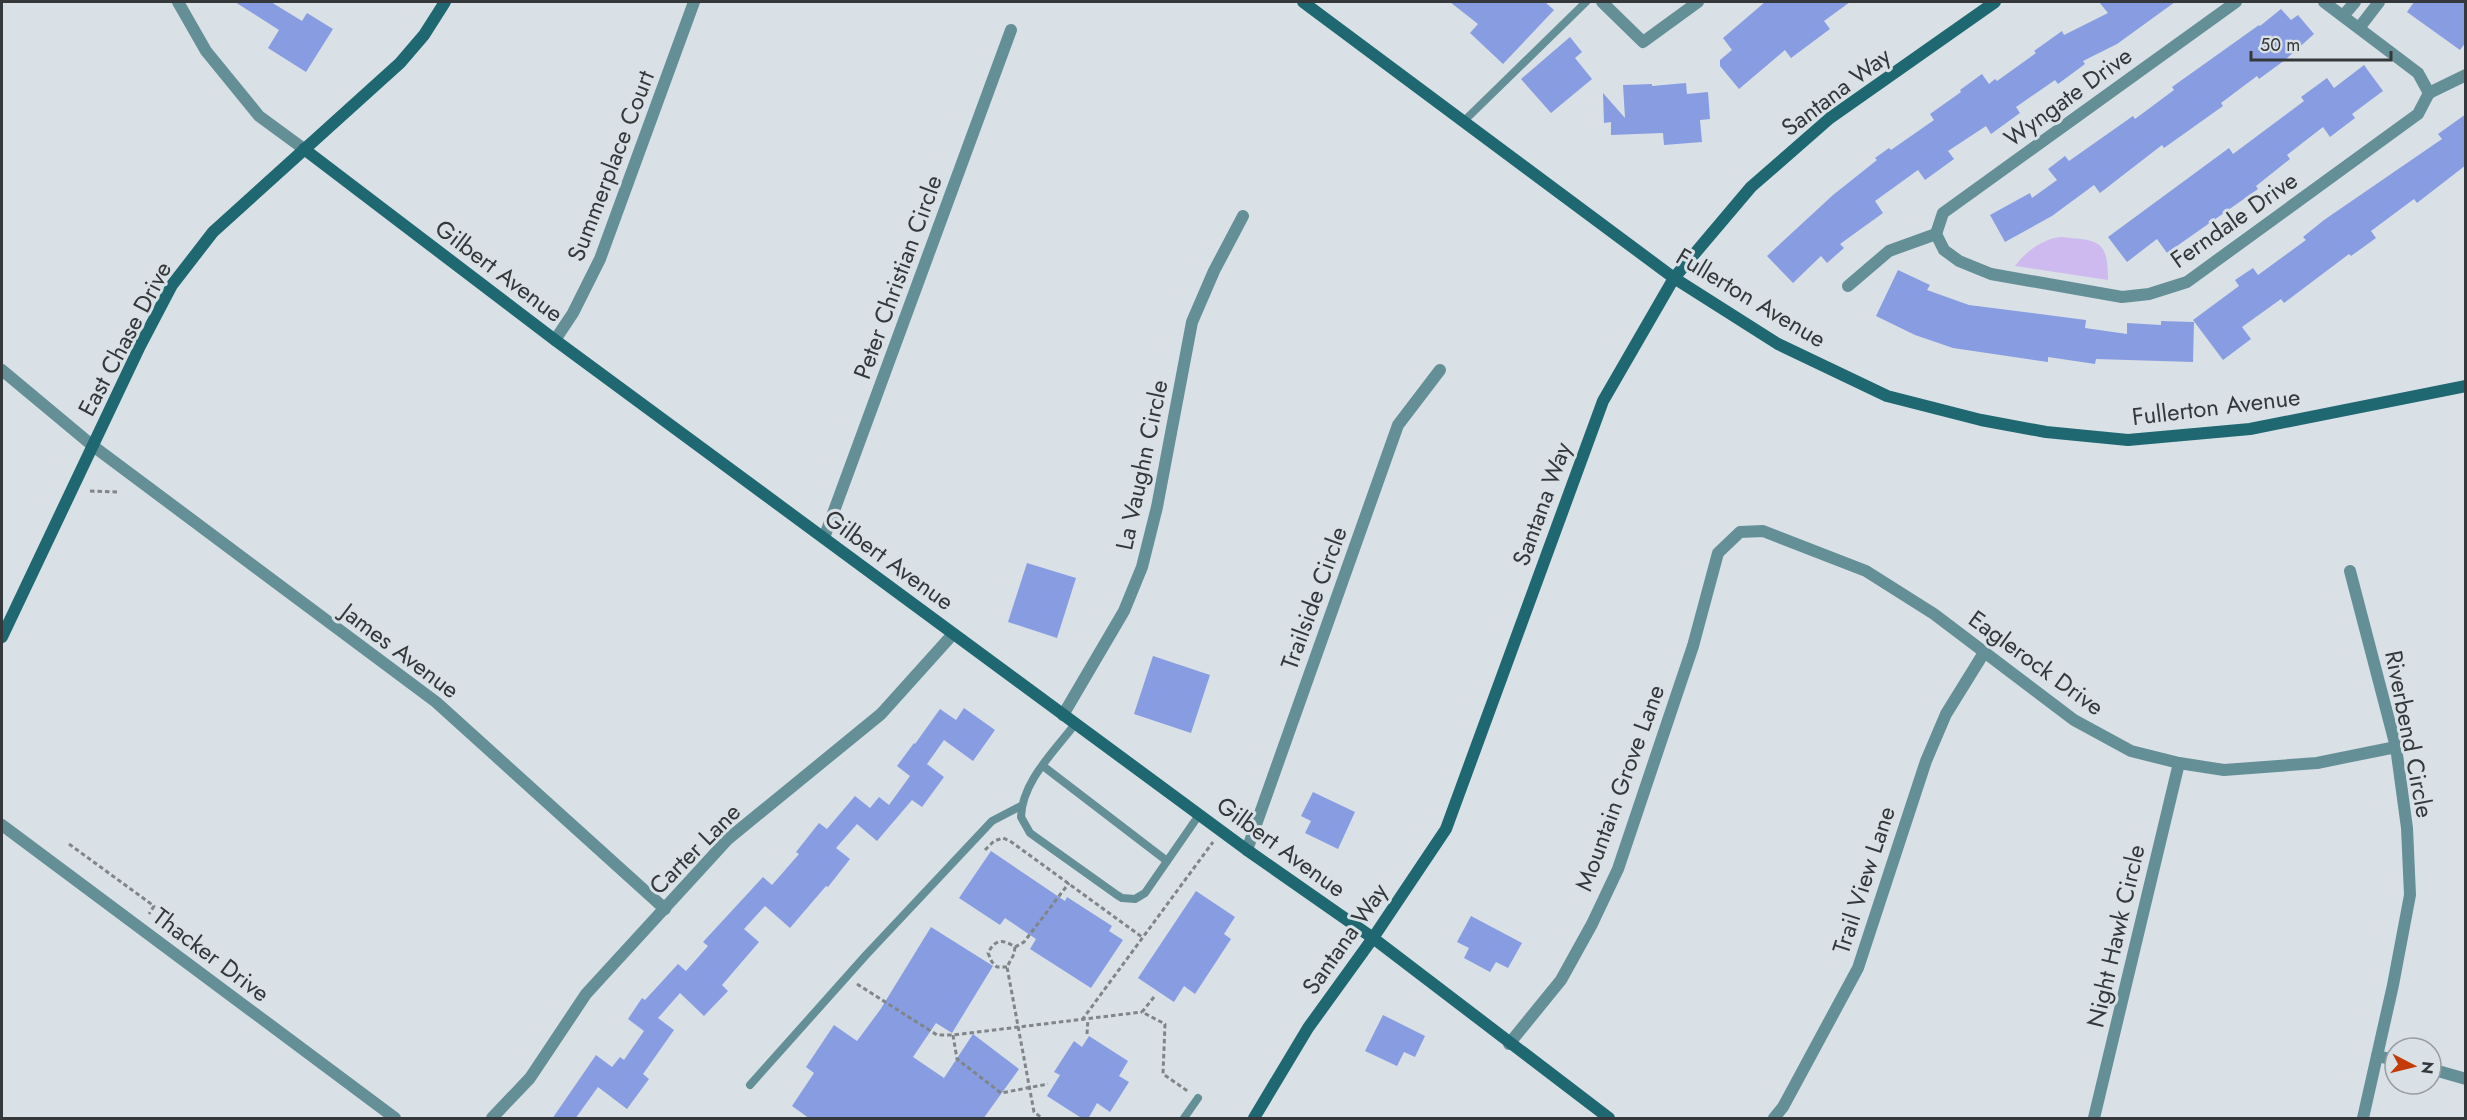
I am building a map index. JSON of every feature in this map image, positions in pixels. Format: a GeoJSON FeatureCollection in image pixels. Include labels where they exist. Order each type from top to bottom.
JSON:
{"type":"FeatureCollection","features":[{"type":"Feature","properties":{"kind":"street","name":"Gilbert Avenue"},"geometry":{"type":"LineString","coordinates":[[178,2],[206,51],[259,116],[555,340],[1246,850],[1373,939],[1609,1119]]}},
{"type":"Feature","properties":{"kind":"street","name":"East Chase Drive"},"geometry":{"type":"LineString","coordinates":[[2,637],[140,346],[172,285],[213,232],[400,63],[424,35],[445,2]]}},
{"type":"Feature","properties":{"kind":"street","name":"Summerplace Court"},"geometry":{"type":"LineString","coordinates":[[555,340],[573,313],[600,259],[694,2]]}},
{"type":"Feature","properties":{"kind":"street","name":"Fullerton Avenue"},"geometry":{"type":"LineString","coordinates":[[1303,2],[1674,278],[1778,344],[1887,396],[1981,420],[2046,432],[2128,440],[2250,429],[2466,386]]}},
{"type":"Feature","properties":{"kind":"street"},"geometry":{"type":"LineString","coordinates":[[1602,2],[1643,42],[1698,2]]}},
{"type":"Feature","properties":{"kind":"street","name":"Santana Way"},"geometry":{"type":"LineString","coordinates":[[1254,1119],[1308,1028],[1373,939],[1446,829],[1603,401],[1674,278],[1751,187],[1830,118],[1995,2]]}},
{"type":"Feature","properties":{"kind":"street","name":"Wyngate Drive"},"geometry":{"type":"LineString","coordinates":[[1936,234],[1942,213],[2236,2]]}},
{"type":"Feature","properties":{"kind":"street"},"geometry":{"type":"LineString","coordinates":[[2324,2],[2418,73],[2429,93],[2466,75]]}},
{"type":"Feature","properties":{"kind":"street"},"geometry":{"type":"LineString","coordinates":[[2343,16],[2355,2]]}},
{"type":"Feature","properties":{"kind":"street"},"geometry":{"type":"LineString","coordinates":[[2359,28],[2379,2]]}},
{"type":"Feature","properties":{"kind":"street","name":"Peter Christian Circle"},"geometry":{"type":"LineString","coordinates":[[824,538],[1011,30]]}},
{"type":"Feature","properties":{"kind":"street","name":"Ferndale Drive"},"geometry":{"type":"LineString","coordinates":[[1936,234],[1944,250],[1959,261],[1991,274],[2122,297],[2149,294],[2172,288],[2187,282],[2418,114],[2429,93]]}},
{"type":"Feature","properties":{"kind":"street","name":"La Vaughn Circle"},"geometry":{"type":"LineString","coordinates":[[1063,715],[1124,611],[1142,567],[1157,507],[1192,322],[1214,271],[1243,216]]}},
{"type":"Feature","properties":{"kind":"street"},"geometry":{"type":"LineString","coordinates":[[1848,286],[1889,251],[1936,234]]}},
{"type":"Feature","properties":{"kind":"street","name":"James Avenue"},"geometry":{"type":"LineString","coordinates":[[2,370],[93,446],[436,702],[665,909]]}},
{"type":"Feature","properties":{"kind":"street","name":"Trailside Circle"},"geometry":{"type":"LineString","coordinates":[[1246,850],[1398,425],[1440,370]]}},
{"type":"Feature","properties":{"kind":"street","name":"Eaglerock Drive"},"geometry":{"type":"LineString","coordinates":[[1740,532],[1763,531],[1866,571],[1934,614],[2074,720],[2131,751],[2179,763],[2224,770],[2317,763],[2396,747]]}},
{"type":"Feature","properties":{"kind":"street","name":"Mountain Grove Lane"},"geometry":{"type":"LineString","coordinates":[[1509,1044],[1561,980],[1592,924],[1618,869],[1693,646],[1718,553],[1740,532]]}},
{"type":"Feature","properties":{"kind":"street","name":"Riverbend Circle"},"geometry":{"type":"LineString","coordinates":[[2350,571],[2396,747],[2407,828],[2410,895],[2363,1119]]}},
{"type":"Feature","properties":{"kind":"street","name":"Carter Lane"},"geometry":{"type":"LineString","coordinates":[[492,1119],[530,1078],[586,994],[728,839],[881,714],[953,634]]}},
{"type":"Feature","properties":{"kind":"street","name":"Trail View Lane"},"geometry":{"type":"LineString","coordinates":[[1774,1119],[1788,1098],[1858,968],[1926,761],[1946,714],[1984,651]]}},
{"type":"Feature","properties":{"kind":"street","name":"Night Hawk Circle"},"geometry":{"type":"LineString","coordinates":[[2094,1119],[2179,763]]}},
{"type":"Feature","properties":{"kind":"street","name":"Thacker Drive"},"geometry":{"type":"LineString","coordinates":[[2,825],[395,1119]]}},
{"type":"Feature","properties":{"kind":"street"},"geometry":{"type":"LineString","coordinates":[[2377,1056],[2383,1057]]}},
{"type":"Feature","properties":{"kind":"street"},"geometry":{"type":"LineString","coordinates":[[2443,1072],[2466,1079]]}},
{"type":"Feature","properties":{"kind":"lane"},"geometry":{"type":"LineString","coordinates":[[1464,121],[1586,2]]}},
{"type":"Feature","properties":{"kind":"lane"},"geometry":{"type":"LineString","coordinates":[[1075,724],[1030,784],[1021,806],[1021,817],[1030,833],[1122,898],[1135,899],[1140,897],[1199,815]]}},
{"type":"Feature","properties":{"kind":"lane"},"geometry":{"type":"LineString","coordinates":[[1043,766],[1167,861]]}},
{"type":"Feature","properties":{"kind":"lane"},"geometry":{"type":"LineString","coordinates":[[750,1085],[846,977],[993,821],[1021,806]]}},
{"type":"Feature","properties":{"kind":"lane"},"geometry":{"type":"LineString","coordinates":[[1184,1119],[1198,1098]]}},
{"type":"Feature","properties":{"kind":"path"},"geometry":{"type":"LineString","coordinates":[[90,491],[120,492]]}},
{"type":"Feature","properties":{"kind":"path"},"geometry":{"type":"LineString","coordinates":[[1082,1020],[1221,831]]}},
{"type":"Feature","properties":{"kind":"path"},"geometry":{"type":"LineString","coordinates":[[978,856],[994,841],[1003,838],[1010,841],[1142,938]]}},
{"type":"Feature","properties":{"kind":"path"},"geometry":{"type":"LineString","coordinates":[[69,844],[154,906],[148,914],[157,921]]}},
{"type":"Feature","properties":{"kind":"path"},"geometry":{"type":"LineString","coordinates":[[1015,947],[1024,942],[1069,883]]}},
{"type":"Feature","properties":{"kind":"path"},"geometry":{"type":"LineString","coordinates":[[1007,967],[997,967],[988,952],[992,944],[997,941],[1006,941],[1015,947]]}},
{"type":"Feature","properties":{"kind":"path"},"geometry":{"type":"LineString","coordinates":[[193,947],[202,953],[207,947]]}},
{"type":"Feature","properties":{"kind":"path"},"geometry":{"type":"LineString","coordinates":[[1015,947],[1007,967],[1034,1112],[1042,1119]]}},
{"type":"Feature","properties":{"kind":"path"},"geometry":{"type":"LineString","coordinates":[[846,977],[937,1035],[1142,1012],[1165,1024],[1163,1074],[1198,1098]]}},
{"type":"Feature","properties":{"kind":"path"},"geometry":{"type":"LineString","coordinates":[[1142,1012],[1154,997]]}},
{"type":"Feature","properties":{"kind":"path"},"geometry":{"type":"LineString","coordinates":[[1087,1034],[1088,1019]]}},
{"type":"Feature","properties":{"kind":"path"},"geometry":{"type":"LineString","coordinates":[[953,1035],[957,1059],[1001,1093],[1048,1084]]}},
{"type":"Feature","properties":{"kind":"shaded area"},"geometry":{"type":"Polygon","coordinates":[[[2061,237],[2092,241],[2098,244],[2106,256],[2108,280],[2015,266],[2035,247],[2048,240],[2061,237]]]}},
{"type":"Feature","properties":{"kind":"building"},"geometry":{"type":"Polygon","coordinates":[[[235,2],[271,2],[302,21],[307,13],[333,29],[306,72],[268,48],[279,30],[235,2]]]}},
{"type":"Feature","properties":{"kind":"building"},"geometry":{"type":"Polygon","coordinates":[[[1450,2],[1545,2],[1554,10],[1503,64],[1470,33],[1478,24],[1450,2]]]}},
{"type":"Feature","properties":{"kind":"building"},"geometry":{"type":"Polygon","coordinates":[[[1765,2],[1850,2],[1824,21],[1830,29],[1791,58],[1785,50],[1739,89],[1720,66],[1720,60],[1732,50],[1723,38],[1765,2]]]}},
{"type":"Feature","properties":{"kind":"building"},"geometry":{"type":"Polygon","coordinates":[[[2099,2],[2175,2],[2117,44],[2083,61],[2085,64],[2058,84],[2055,80],[2016,107],[2020,113],[1991,134],[1986,126],[1948,151],[1954,159],[1925,180],[1918,170],[1875,201],[1883,213],[1840,244],[1844,248],[1827,263],[1821,256],[1793,283],[1767,256],[1833,195],[1877,160],[1875,158],[1889,148],[1891,150],[1934,120],[1930,114],[1961,92],[1960,90],[1982,74],[1989,84],[1995,79],[1997,81],[2062,31],[2064,35],[2108,13],[2099,2]]]}},
{"type":"Feature","properties":{"kind":"building"},"geometry":{"type":"Polygon","coordinates":[[[2414,2],[2466,2],[2466,42],[2460,50],[2407,12],[2414,2]]]}},
{"type":"Feature","properties":{"kind":"building"},"geometry":{"type":"Polygon","coordinates":[[[2281,9],[2291,20],[2298,15],[2314,34],[2285,60],[2259,79],[2257,76],[2221,103],[2223,106],[2164,148],[2162,145],[2100,193],[2094,185],[2052,216],[2005,242],[1990,215],[2030,193],[2032,198],[2057,180],[2048,169],[2065,156],[2069,161],[2133,116],[2135,119],[2174,90],[2172,87],[2281,9]]]}},
{"type":"Feature","properties":{"kind":"building"},"geometry":{"type":"Polygon","coordinates":[[[1570,37],[1582,52],[1575,58],[1592,79],[1551,113],[1521,79],[1570,37]]]}},
{"type":"Feature","properties":{"kind":"building"},"geometry":{"type":"Polygon","coordinates":[[[2364,65],[2383,91],[2352,114],[2355,118],[2330,137],[2323,127],[2287,155],[2290,159],[2256,186],[2258,189],[2167,253],[2157,239],[2127,262],[2108,237],[2229,148],[2233,154],[2304,101],[2301,97],[2327,78],[2334,88],[2364,65]]]}},
{"type":"Feature","properties":{"kind":"building"},"geometry":{"type":"Polygon","coordinates":[[[1686,83],[1687,94],[1708,92],[1710,119],[1700,120],[1702,142],[1664,145],[1663,133],[1611,135],[1611,122],[1604,123],[1603,93],[1625,118],[1623,85],[1652,84],[1652,86],[1686,83]]]}},
{"type":"Feature","properties":{"kind":"building"},"geometry":{"type":"Polygon","coordinates":[[[2466,114],[2466,165],[2417,203],[2414,199],[2371,231],[2376,238],[2351,256],[2349,254],[2284,303],[2281,299],[2242,327],[2251,339],[2223,360],[2193,320],[2239,286],[2235,280],[2253,268],[2258,275],[2306,240],[2303,237],[2324,220],[2442,139],[2438,134],[2466,114]]]}},
{"type":"Feature","properties":{"kind":"building"},"geometry":{"type":"Polygon","coordinates":[[[1898,270],[1930,285],[1927,290],[1969,305],[2086,320],[2085,328],[2127,334],[2127,323],[2161,325],[2161,321],[2194,322],[2193,362],[2096,359],[2095,364],[2048,357],[2048,362],[1953,348],[1915,335],[1876,316],[1898,270]]]}},
{"type":"Feature","properties":{"kind":"building"},"geometry":{"type":"Polygon","coordinates":[[[1027,563],[1076,578],[1057,638],[1008,622],[1027,563]]]}},
{"type":"Feature","properties":{"kind":"building"},"geometry":{"type":"Polygon","coordinates":[[[1153,656],[1210,675],[1191,733],[1134,714],[1153,656]]]}},
{"type":"Feature","properties":{"kind":"building"},"geometry":{"type":"Polygon","coordinates":[[[964,708],[995,730],[973,761],[944,740],[927,764],[944,777],[922,807],[912,800],[877,841],[857,824],[836,848],[850,859],[790,928],[765,906],[744,929],[759,942],[722,985],[728,991],[704,1016],[680,993],[658,1018],[674,1030],[643,1074],[649,1079],[627,1109],[598,1087],[575,1119],[552,1119],[596,1055],[612,1067],[620,1057],[624,1060],[644,1031],[628,1019],[642,998],[645,1000],[678,964],[686,971],[708,946],[703,942],[763,877],[772,885],[799,854],[796,852],[819,823],[827,829],[855,796],[870,808],[879,797],[889,805],[910,776],[897,766],[940,709],[956,720],[964,708]]]}},
{"type":"Feature","properties":{"kind":"building"},"geometry":{"type":"Polygon","coordinates":[[[1313,792],[1355,812],[1338,849],[1305,833],[1311,821],[1301,816],[1313,792]]]}},
{"type":"Feature","properties":{"kind":"building"},"geometry":{"type":"Polygon","coordinates":[[[991,851],[1065,901],[1067,897],[1112,926],[1109,931],[1123,940],[1091,988],[1030,949],[1036,939],[1005,918],[1000,925],[959,898],[991,851]]]}},
{"type":"Feature","properties":{"kind":"building"},"geometry":{"type":"Polygon","coordinates":[[[1196,891],[1235,917],[1224,934],[1231,939],[1195,994],[1184,986],[1174,1002],[1138,978],[1196,891]]]}},
{"type":"Feature","properties":{"kind":"building"},"geometry":{"type":"Polygon","coordinates":[[[1471,916],[1522,943],[1508,968],[1496,962],[1490,972],[1464,958],[1469,948],[1457,942],[1471,916]]]}},
{"type":"Feature","properties":{"kind":"building"},"geometry":{"type":"Polygon","coordinates":[[[931,927],[993,966],[952,1033],[936,1023],[913,1057],[944,1078],[973,1034],[1019,1069],[983,1119],[810,1119],[792,1106],[814,1073],[806,1067],[834,1025],[857,1041],[880,1010],[931,927]]]}},
{"type":"Feature","properties":{"kind":"building"},"geometry":{"type":"Polygon","coordinates":[[[1383,1015],[1425,1036],[1415,1057],[1404,1052],[1397,1066],[1365,1051],[1383,1015]]]}},
{"type":"Feature","properties":{"kind":"building"},"geometry":{"type":"Polygon","coordinates":[[[1089,1036],[1128,1061],[1119,1076],[1129,1082],[1110,1112],[1097,1103],[1088,1119],[1083,1119],[1047,1096],[1060,1075],[1054,1072],[1074,1041],[1082,1047],[1089,1036]]]}}]}
